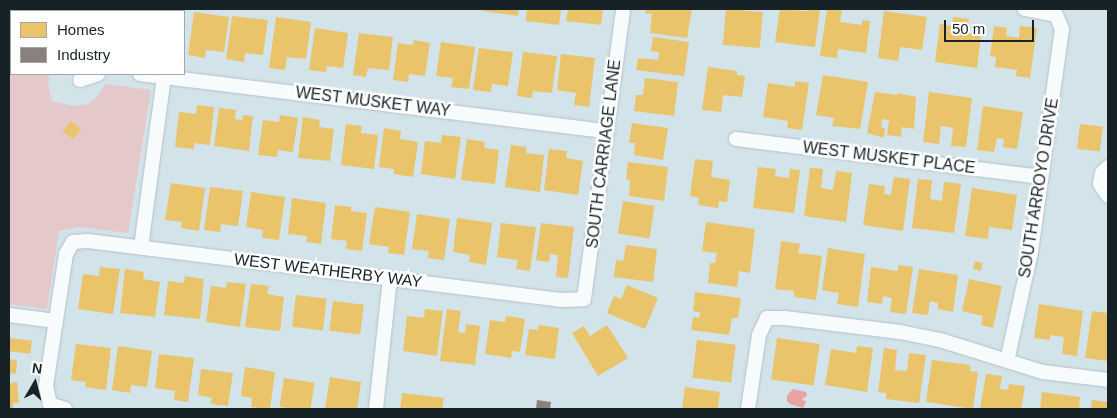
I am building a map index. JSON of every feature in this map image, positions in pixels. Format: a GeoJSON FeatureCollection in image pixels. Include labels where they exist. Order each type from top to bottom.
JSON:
{"type":"FeatureCollection","features":[{"type":"Feature","properties":{"kind":"street","name":"SOUTH CARRIAGE LANE"},"geometry":{"type":"LineString","coordinates":[[584,299],[623,9]]}},
{"type":"Feature","properties":{"kind":"street","name":"SOUTH ARROYO DRIVE"},"geometry":{"type":"LineString","coordinates":[[1008,361],[1031,252],[1062,29],[1056,16],[1025,9]]}},
{"type":"Feature","properties":{"kind":"street"},"geometry":{"type":"LineString","coordinates":[[80,80],[95,75]]}},
{"type":"Feature","properties":{"kind":"street","name":"WEST MUSKET WAY"},"geometry":{"type":"LineString","coordinates":[[152,75],[606,131]]}},
{"type":"Feature","properties":{"kind":"street"},"geometry":{"type":"LineString","coordinates":[[141,247],[164,76]]}},
{"type":"Feature","properties":{"kind":"street","name":"WEST MUSKET PLACE"},"geometry":{"type":"LineString","coordinates":[[736,139],[1042,177]]}},
{"type":"Feature","properties":{"kind":"street"},"geometry":{"type":"LineString","coordinates":[[1108,167],[1102,173],[1100,184],[1108,196]]}},
{"type":"Feature","properties":{"kind":"street","name":"WEST WEATHERBY WAY"},"geometry":{"type":"LineString","coordinates":[[56,321],[66,254],[73,242],[88,241],[560,300],[584,299]]}},
{"type":"Feature","properties":{"kind":"street"},"geometry":{"type":"LineString","coordinates":[[376,409],[390,279]]}},
{"type":"Feature","properties":{"kind":"street"},"geometry":{"type":"LineString","coordinates":[[9,315],[56,321],[46,386],[50,404],[65,409]]}},
{"type":"Feature","properties":{"kind":"street"},"geometry":{"type":"LineString","coordinates":[[748,409],[758,335],[767,318],[785,318],[900,332],[940,340],[1043,372],[1108,380]]}},
{"type":"Feature","properties":{"kind":"shaded area"},"geometry":{"type":"Polygon","coordinates":[[[9,9],[61,9],[10,10],[10,75],[50,75],[48,84],[52,101],[74,106],[88,104],[98,96],[105,84],[151,90],[128,233],[79,227],[59,231],[47,309],[9,304],[9,9]]]}},
{"type":"Feature","properties":{"kind":"shaded area"},"geometry":{"type":"Polygon","coordinates":[[[793,389],[806,392],[807,396],[802,399],[806,402],[803,408],[790,404],[787,401],[787,395],[793,389]]]}},
{"type":"Feature","properties":{"kind":"building: Homes"},"geometry":{"type":"Polygon","coordinates":[[[69,9],[104,9],[104,10],[69,9]]]}},
{"type":"Feature","properties":{"kind":"building: Homes"},"geometry":{"type":"Polygon","coordinates":[[[111,9],[146,9],[146,10],[111,9]]]}},
{"type":"Feature","properties":{"kind":"building: Homes"},"geometry":{"type":"Polygon","coordinates":[[[171,9],[181,10],[150,10],[171,9]]]}},
{"type":"Feature","properties":{"kind":"building: Homes"},"geometry":{"type":"Polygon","coordinates":[[[483,9],[519,9],[518,16],[483,11],[483,9]]]}},
{"type":"Feature","properties":{"kind":"building: Homes"},"geometry":{"type":"Polygon","coordinates":[[[527,9],[561,9],[559,25],[526,21],[527,9]]]}},
{"type":"Feature","properties":{"kind":"building: Homes"},"geometry":{"type":"Polygon","coordinates":[[[568,9],[603,9],[601,25],[566,21],[568,9]]]}},
{"type":"Feature","properties":{"kind":"building: Homes"},"geometry":{"type":"Polygon","coordinates":[[[646,9],[692,9],[687,38],[650,33],[652,14],[645,13],[646,9]]]}},
{"type":"Feature","properties":{"kind":"building: Homes"},"geometry":{"type":"Polygon","coordinates":[[[726,9],[763,12],[760,48],[723,45],[726,9]]]}},
{"type":"Feature","properties":{"kind":"building: Homes"},"geometry":{"type":"Polygon","coordinates":[[[780,9],[804,11],[820,9],[815,47],[775,42],[780,9]]]}},
{"type":"Feature","properties":{"kind":"building: Homes"},"geometry":{"type":"Polygon","coordinates":[[[827,9],[842,9],[840,22],[862,25],[862,20],[870,21],[866,53],[838,49],[837,58],[820,56],[827,9]]]}},
{"type":"Feature","properties":{"kind":"building: Homes"},"geometry":{"type":"Polygon","coordinates":[[[884,11],[927,17],[922,50],[900,47],[898,61],[878,58],[884,11]]]}},
{"type":"Feature","properties":{"kind":"building: Homes"},"geometry":{"type":"Polygon","coordinates":[[[194,12],[229,17],[224,52],[206,50],[205,58],[188,55],[194,12]]]}},
{"type":"Feature","properties":{"kind":"building: Homes"},"geometry":{"type":"Polygon","coordinates":[[[232,16],[268,20],[263,55],[245,53],[244,62],[226,59],[232,16]]]}},
{"type":"Feature","properties":{"kind":"building: Homes"},"geometry":{"type":"Polygon","coordinates":[[[276,17],[311,22],[306,59],[287,57],[285,70],[269,68],[276,17]]]}},
{"type":"Feature","properties":{"kind":"building: Homes"},"geometry":{"type":"Polygon","coordinates":[[[953,17],[969,19],[967,33],[981,35],[977,68],[935,62],[940,24],[952,26],[953,17]]]}},
{"type":"Feature","properties":{"kind":"building: Homes"},"geometry":{"type":"Polygon","coordinates":[[[994,26],[1007,28],[1006,36],[1019,38],[1020,26],[1037,28],[1030,78],[1016,76],[1017,70],[995,67],[996,57],[990,56],[994,26]]]}},
{"type":"Feature","properties":{"kind":"building: Homes"},"geometry":{"type":"Polygon","coordinates":[[[315,28],[348,33],[343,68],[327,66],[326,72],[309,70],[315,28]]]}},
{"type":"Feature","properties":{"kind":"building: Homes"},"geometry":{"type":"Polygon","coordinates":[[[359,33],[393,37],[389,70],[368,68],[366,77],[353,75],[359,33]]]}},
{"type":"Feature","properties":{"kind":"building: Homes"},"geometry":{"type":"Polygon","coordinates":[[[653,37],[689,42],[684,76],[636,70],[638,58],[658,60],[659,52],[651,51],[653,37]]]}},
{"type":"Feature","properties":{"kind":"building: Homes"},"geometry":{"type":"Polygon","coordinates":[[[414,40],[430,43],[425,76],[409,74],[408,82],[393,80],[398,43],[413,45],[414,40]]]}},
{"type":"Feature","properties":{"kind":"building: Homes"},"geometry":{"type":"Polygon","coordinates":[[[441,42],[475,47],[469,89],[451,87],[453,78],[436,76],[441,42]]]}},
{"type":"Feature","properties":{"kind":"building: Homes"},"geometry":{"type":"Polygon","coordinates":[[[479,48],[513,52],[508,86],[492,84],[491,92],[473,90],[479,48]]]}},
{"type":"Feature","properties":{"kind":"building: Homes"},"geometry":{"type":"Polygon","coordinates":[[[523,52],[557,56],[552,93],[533,91],[532,98],[517,96],[523,52]]]}},
{"type":"Feature","properties":{"kind":"building: Homes"},"geometry":{"type":"Polygon","coordinates":[[[561,54],[595,58],[589,107],[574,105],[576,93],[557,90],[561,54]]]}},
{"type":"Feature","properties":{"kind":"building: Homes"},"geometry":{"type":"Polygon","coordinates":[[[708,67],[737,71],[737,75],[745,76],[742,97],[723,95],[721,112],[702,110],[708,67]]]}},
{"type":"Feature","properties":{"kind":"building: Homes"},"geometry":{"type":"Polygon","coordinates":[[[823,75],[868,82],[860,129],[832,126],[834,118],[816,115],[823,75]]]}},
{"type":"Feature","properties":{"kind":"building: Homes"},"geometry":{"type":"Polygon","coordinates":[[[645,78],[678,82],[674,116],[634,111],[636,95],[643,95],[645,78]]]}},
{"type":"Feature","properties":{"kind":"building: Homes"},"geometry":{"type":"Polygon","coordinates":[[[795,81],[809,83],[802,130],[787,128],[788,121],[763,117],[768,83],[795,87],[795,81]]]}},
{"type":"Feature","properties":{"kind":"building: Homes"},"geometry":{"type":"Polygon","coordinates":[[[875,92],[897,95],[897,93],[916,97],[914,129],[902,127],[901,137],[887,135],[889,120],[882,119],[881,127],[885,128],[884,138],[867,133],[875,92]]]}},
{"type":"Feature","properties":{"kind":"building: Homes"},"geometry":{"type":"Polygon","coordinates":[[[929,92],[972,98],[966,147],[951,146],[953,128],[941,126],[939,144],[923,142],[929,92]]]}},
{"type":"Feature","properties":{"kind":"building: Homes"},"geometry":{"type":"Polygon","coordinates":[[[197,105],[214,107],[210,145],[194,143],[194,149],[175,147],[179,112],[196,114],[197,105]]]}},
{"type":"Feature","properties":{"kind":"building: Homes"},"geometry":{"type":"Polygon","coordinates":[[[983,106],[1023,112],[1017,149],[1003,147],[1004,139],[997,138],[994,152],[977,150],[983,106]]]}},
{"type":"Feature","properties":{"kind":"building: Homes"},"geometry":{"type":"Polygon","coordinates":[[[219,108],[236,110],[235,119],[242,120],[243,115],[253,116],[249,151],[214,146],[219,108]]]}},
{"type":"Feature","properties":{"kind":"building: Homes"},"geometry":{"type":"Polygon","coordinates":[[[280,115],[298,118],[293,152],[278,150],[277,157],[258,155],[263,120],[279,122],[280,115]]]}},
{"type":"Feature","properties":{"kind":"building: Homes"},"geometry":{"type":"Polygon","coordinates":[[[303,117],[320,120],[319,127],[334,129],[330,161],[298,158],[303,117]]]}},
{"type":"Feature","properties":{"kind":"building: Homes"},"geometry":{"type":"Polygon","coordinates":[[[71,121],[81,129],[73,139],[63,131],[71,121]]]}},
{"type":"Feature","properties":{"kind":"building: Homes"},"geometry":{"type":"Polygon","coordinates":[[[632,123],[668,128],[663,160],[634,155],[635,143],[629,143],[632,123]]]}},
{"type":"Feature","properties":{"kind":"building: Homes"},"geometry":{"type":"Polygon","coordinates":[[[346,124],[362,126],[361,133],[378,135],[374,169],[341,165],[346,124]]]}},
{"type":"Feature","properties":{"kind":"building: Homes"},"geometry":{"type":"Polygon","coordinates":[[[1080,124],[1103,127],[1100,152],[1077,149],[1080,124]]]}},
{"type":"Feature","properties":{"kind":"building: Homes"},"geometry":{"type":"Polygon","coordinates":[[[384,128],[401,131],[400,139],[418,142],[413,177],[394,174],[394,169],[379,167],[384,128]]]}},
{"type":"Feature","properties":{"kind":"building: Homes"},"geometry":{"type":"Polygon","coordinates":[[[442,135],[461,137],[455,179],[421,174],[425,141],[441,143],[442,135]]]}},
{"type":"Feature","properties":{"kind":"building: Homes"},"geometry":{"type":"Polygon","coordinates":[[[467,139],[485,142],[484,148],[499,150],[495,184],[461,180],[467,139]]]}},
{"type":"Feature","properties":{"kind":"building: Homes"},"geometry":{"type":"Polygon","coordinates":[[[511,145],[526,147],[526,153],[544,155],[540,192],[505,187],[511,145]]]}},
{"type":"Feature","properties":{"kind":"building: Homes"},"geometry":{"type":"Polygon","coordinates":[[[549,149],[567,151],[566,158],[583,161],[578,195],[544,190],[549,149]]]}},
{"type":"Feature","properties":{"kind":"building: Homes"},"geometry":{"type":"Polygon","coordinates":[[[695,159],[713,161],[711,177],[730,180],[727,202],[719,201],[718,208],[698,205],[699,198],[690,196],[695,159]]]}},
{"type":"Feature","properties":{"kind":"building: Homes"},"geometry":{"type":"Polygon","coordinates":[[[628,162],[668,167],[664,201],[629,196],[630,180],[626,179],[628,162]]]}},
{"type":"Feature","properties":{"kind":"building: Homes"},"geometry":{"type":"Polygon","coordinates":[[[758,167],[776,169],[775,176],[789,178],[790,169],[800,170],[794,213],[753,208],[758,167]]]}},
{"type":"Feature","properties":{"kind":"building: Homes"},"geometry":{"type":"Polygon","coordinates":[[[810,168],[823,169],[821,188],[833,190],[836,171],[852,173],[846,222],[804,216],[810,168]]]}},
{"type":"Feature","properties":{"kind":"building: Homes"},"geometry":{"type":"Polygon","coordinates":[[[894,177],[910,179],[903,231],[863,225],[869,184],[885,186],[884,194],[891,195],[894,177]]]}},
{"type":"Feature","properties":{"kind":"building: Homes"},"geometry":{"type":"Polygon","coordinates":[[[918,179],[932,180],[930,199],[942,201],[944,182],[961,184],[954,233],[912,228],[918,179]]]}},
{"type":"Feature","properties":{"kind":"building: Homes"},"geometry":{"type":"Polygon","coordinates":[[[171,183],[205,188],[199,231],[181,228],[182,222],[165,220],[171,183]]]}},
{"type":"Feature","properties":{"kind":"building: Homes"},"geometry":{"type":"Polygon","coordinates":[[[210,187],[243,191],[238,226],[221,224],[220,232],[204,230],[210,187]]]}},
{"type":"Feature","properties":{"kind":"building: Homes"},"geometry":{"type":"Polygon","coordinates":[[[972,188],[1017,195],[1012,230],[989,227],[988,239],[965,236],[972,188]]]}},
{"type":"Feature","properties":{"kind":"building: Homes"},"geometry":{"type":"Polygon","coordinates":[[[251,192],[285,197],[279,240],[262,238],[263,230],[246,227],[251,192]]]}},
{"type":"Feature","properties":{"kind":"building: Homes"},"geometry":{"type":"Polygon","coordinates":[[[292,198],[326,203],[321,244],[306,242],[307,236],[288,234],[292,198]]]}},
{"type":"Feature","properties":{"kind":"building: Homes"},"geometry":{"type":"Polygon","coordinates":[[[623,201],[655,206],[649,239],[618,234],[623,201]]]}},
{"type":"Feature","properties":{"kind":"building: Homes"},"geometry":{"type":"Polygon","coordinates":[[[335,205],[351,207],[351,211],[367,213],[362,251],[346,249],[347,241],[331,239],[335,205]]]}},
{"type":"Feature","properties":{"kind":"building: Homes"},"geometry":{"type":"Polygon","coordinates":[[[375,207],[410,212],[404,255],[388,253],[389,247],[369,244],[375,207]]]}},
{"type":"Feature","properties":{"kind":"building: Homes"},"geometry":{"type":"Polygon","coordinates":[[[417,214],[450,219],[444,260],[428,258],[429,251],[412,249],[417,214]]]}},
{"type":"Feature","properties":{"kind":"building: Homes"},"geometry":{"type":"Polygon","coordinates":[[[457,218],[492,223],[486,265],[469,262],[470,255],[453,252],[457,218]]]}},
{"type":"Feature","properties":{"kind":"building: Homes"},"geometry":{"type":"Polygon","coordinates":[[[706,222],[755,229],[750,273],[739,271],[737,287],[708,283],[710,263],[715,263],[717,253],[702,251],[706,222]]]}},
{"type":"Feature","properties":{"kind":"building: Homes"},"geometry":{"type":"Polygon","coordinates":[[[501,223],[536,227],[530,271],[516,269],[518,260],[497,257],[501,223]]]}},
{"type":"Feature","properties":{"kind":"building: Homes"},"geometry":{"type":"Polygon","coordinates":[[[541,223],[574,227],[568,278],[556,277],[558,255],[550,254],[549,262],[536,260],[541,223]]]}},
{"type":"Feature","properties":{"kind":"building: Homes"},"geometry":{"type":"Polygon","coordinates":[[[781,241],[800,244],[798,253],[822,256],[816,300],[794,297],[794,291],[775,289],[781,241]]]}},
{"type":"Feature","properties":{"kind":"building: Homes"},"geometry":{"type":"Polygon","coordinates":[[[626,245],[657,249],[653,282],[614,277],[616,260],[623,261],[626,245]]]}},
{"type":"Feature","properties":{"kind":"building: Homes"},"geometry":{"type":"Polygon","coordinates":[[[828,248],[865,254],[858,307],[837,304],[839,293],[822,290],[828,248]]]}},
{"type":"Feature","properties":{"kind":"building: Homes"},"geometry":{"type":"Polygon","coordinates":[[[975,261],[983,263],[981,271],[973,269],[975,261]]]}},
{"type":"Feature","properties":{"kind":"building: Homes"},"geometry":{"type":"Polygon","coordinates":[[[898,265],[913,267],[906,314],[890,312],[892,298],[883,296],[882,304],[867,302],[871,267],[898,271],[898,265]]]}},
{"type":"Feature","properties":{"kind":"building: Homes"},"geometry":{"type":"Polygon","coordinates":[[[100,267],[120,269],[113,314],[78,309],[83,274],[99,276],[100,267]]]}},
{"type":"Feature","properties":{"kind":"building: Homes"},"geometry":{"type":"Polygon","coordinates":[[[125,269],[144,272],[143,279],[160,282],[155,317],[120,313],[125,269]]]}},
{"type":"Feature","properties":{"kind":"building: Homes"},"geometry":{"type":"Polygon","coordinates":[[[919,269],[958,275],[953,312],[938,309],[938,303],[930,301],[928,315],[912,313],[919,269]]]}},
{"type":"Feature","properties":{"kind":"building: Homes"},"geometry":{"type":"Polygon","coordinates":[[[185,276],[204,279],[200,319],[164,315],[168,281],[184,283],[185,276]]]}},
{"type":"Feature","properties":{"kind":"building: Homes"},"geometry":{"type":"Polygon","coordinates":[[[969,279],[1002,286],[993,328],[981,325],[983,316],[962,311],[969,279]]]}},
{"type":"Feature","properties":{"kind":"building: Homes"},"geometry":{"type":"Polygon","coordinates":[[[227,282],[246,284],[240,327],[206,322],[211,286],[226,288],[227,282]]]}},
{"type":"Feature","properties":{"kind":"building: Homes"},"geometry":{"type":"Polygon","coordinates":[[[251,284],[269,286],[267,294],[284,297],[280,331],[245,327],[251,284]]]}},
{"type":"Feature","properties":{"kind":"building: Homes"},"geometry":{"type":"Polygon","coordinates":[[[627,285],[658,298],[645,329],[607,313],[614,296],[621,299],[627,285]]]}},
{"type":"Feature","properties":{"kind":"building: Homes"},"geometry":{"type":"Polygon","coordinates":[[[695,292],[741,298],[738,318],[732,318],[729,335],[691,330],[693,317],[699,318],[700,312],[693,311],[695,292]]]}},
{"type":"Feature","properties":{"kind":"building: Homes"},"geometry":{"type":"Polygon","coordinates":[[[296,295],[327,299],[323,331],[292,327],[296,295]]]}},
{"type":"Feature","properties":{"kind":"building: Homes"},"geometry":{"type":"Polygon","coordinates":[[[333,301],[364,305],[360,335],[329,331],[333,301]]]}},
{"type":"Feature","properties":{"kind":"building: Homes"},"geometry":{"type":"Polygon","coordinates":[[[1039,304],[1083,311],[1077,356],[1062,354],[1064,337],[1050,335],[1050,340],[1034,338],[1039,304]]]}},
{"type":"Feature","properties":{"kind":"building: Homes"},"geometry":{"type":"Polygon","coordinates":[[[425,309],[443,311],[437,356],[403,351],[407,316],[424,318],[425,309]]]}},
{"type":"Feature","properties":{"kind":"building: Homes"},"geometry":{"type":"Polygon","coordinates":[[[447,309],[461,311],[458,332],[465,333],[466,324],[480,326],[475,365],[440,361],[447,309]]]}},
{"type":"Feature","properties":{"kind":"building: Homes"},"geometry":{"type":"Polygon","coordinates":[[[1092,311],[1108,313],[1108,361],[1085,358],[1092,311]]]}},
{"type":"Feature","properties":{"kind":"building: Homes"},"geometry":{"type":"Polygon","coordinates":[[[506,316],[525,319],[520,352],[512,351],[511,358],[485,354],[490,320],[505,322],[506,316]]]}},
{"type":"Feature","properties":{"kind":"building: Homes"},"geometry":{"type":"Polygon","coordinates":[[[539,325],[559,328],[555,359],[525,355],[529,329],[538,330],[539,325]]]}},
{"type":"Feature","properties":{"kind":"building: Homes"},"geometry":{"type":"Polygon","coordinates":[[[607,325],[628,358],[598,376],[572,333],[584,326],[590,336],[607,325]]]}},
{"type":"Feature","properties":{"kind":"building: Homes"},"geometry":{"type":"Polygon","coordinates":[[[9,338],[32,341],[30,354],[9,351],[9,338]]]}},
{"type":"Feature","properties":{"kind":"building: Homes"},"geometry":{"type":"Polygon","coordinates":[[[777,338],[820,344],[814,386],[771,380],[777,338]]]}},
{"type":"Feature","properties":{"kind":"building: Homes"},"geometry":{"type":"Polygon","coordinates":[[[697,340],[736,345],[731,382],[692,378],[697,340]]]}},
{"type":"Feature","properties":{"kind":"building: Homes"},"geometry":{"type":"Polygon","coordinates":[[[76,344],[111,348],[106,390],[85,387],[86,382],[71,380],[76,344]]]}},
{"type":"Feature","properties":{"kind":"building: Homes"},"geometry":{"type":"Polygon","coordinates":[[[118,346],[152,351],[147,387],[131,385],[130,393],[112,390],[118,346]]]}},
{"type":"Feature","properties":{"kind":"building: Homes"},"geometry":{"type":"Polygon","coordinates":[[[857,346],[873,348],[867,392],[825,385],[831,349],[856,353],[857,346]]]}},
{"type":"Feature","properties":{"kind":"building: Homes"},"geometry":{"type":"Polygon","coordinates":[[[884,348],[897,350],[895,370],[907,371],[909,353],[926,355],[919,403],[886,399],[886,393],[878,392],[884,348]]]}},
{"type":"Feature","properties":{"kind":"building: Homes"},"geometry":{"type":"Polygon","coordinates":[[[159,354],[194,358],[188,402],[174,400],[175,391],[155,388],[159,354]]]}},
{"type":"Feature","properties":{"kind":"building: Homes"},"geometry":{"type":"Polygon","coordinates":[[[9,359],[17,360],[16,374],[9,373],[9,359]]]}},
{"type":"Feature","properties":{"kind":"building: Homes"},"geometry":{"type":"Polygon","coordinates":[[[932,360],[970,365],[970,371],[978,372],[973,409],[926,402],[932,360]]]}},
{"type":"Feature","properties":{"kind":"building: Homes"},"geometry":{"type":"Polygon","coordinates":[[[245,367],[275,372],[270,409],[251,407],[252,398],[241,396],[245,367]]]}},
{"type":"Feature","properties":{"kind":"building: Homes"},"geometry":{"type":"Polygon","coordinates":[[[201,369],[233,373],[228,406],[211,404],[212,398],[198,395],[201,369]]]}},
{"type":"Feature","properties":{"kind":"building: Homes"},"geometry":{"type":"Polygon","coordinates":[[[986,374],[1002,376],[1000,389],[1008,390],[1009,384],[1025,386],[1021,409],[980,409],[986,374]]]}},
{"type":"Feature","properties":{"kind":"building: Homes"},"geometry":{"type":"Polygon","coordinates":[[[330,377],[361,382],[357,409],[325,409],[330,377]]]}},
{"type":"Feature","properties":{"kind":"building: Homes"},"geometry":{"type":"Polygon","coordinates":[[[284,378],[315,383],[310,409],[279,407],[284,378]]]}},
{"type":"Feature","properties":{"kind":"building: Homes"},"geometry":{"type":"Polygon","coordinates":[[[17,382],[19,403],[13,403],[13,409],[9,409],[9,383],[17,382]]]}},
{"type":"Feature","properties":{"kind":"building: Homes"},"geometry":{"type":"Polygon","coordinates":[[[685,387],[720,392],[718,408],[682,409],[685,387]]]}},
{"type":"Feature","properties":{"kind":"building: Homes"},"geometry":{"type":"Polygon","coordinates":[[[1042,392],[1080,397],[1079,409],[1040,409],[1042,392]]]}},
{"type":"Feature","properties":{"kind":"building: Homes"},"geometry":{"type":"Polygon","coordinates":[[[402,393],[444,398],[442,409],[400,409],[402,393]]]}},
{"type":"Feature","properties":{"kind":"building: Homes"},"geometry":{"type":"Polygon","coordinates":[[[1092,400],[1108,402],[1108,409],[1091,409],[1092,400]]]}},
{"type":"Feature","properties":{"kind":"building: Industry"},"geometry":{"type":"Polygon","coordinates":[[[537,400],[551,402],[550,409],[536,409],[537,400]]]}}]}
